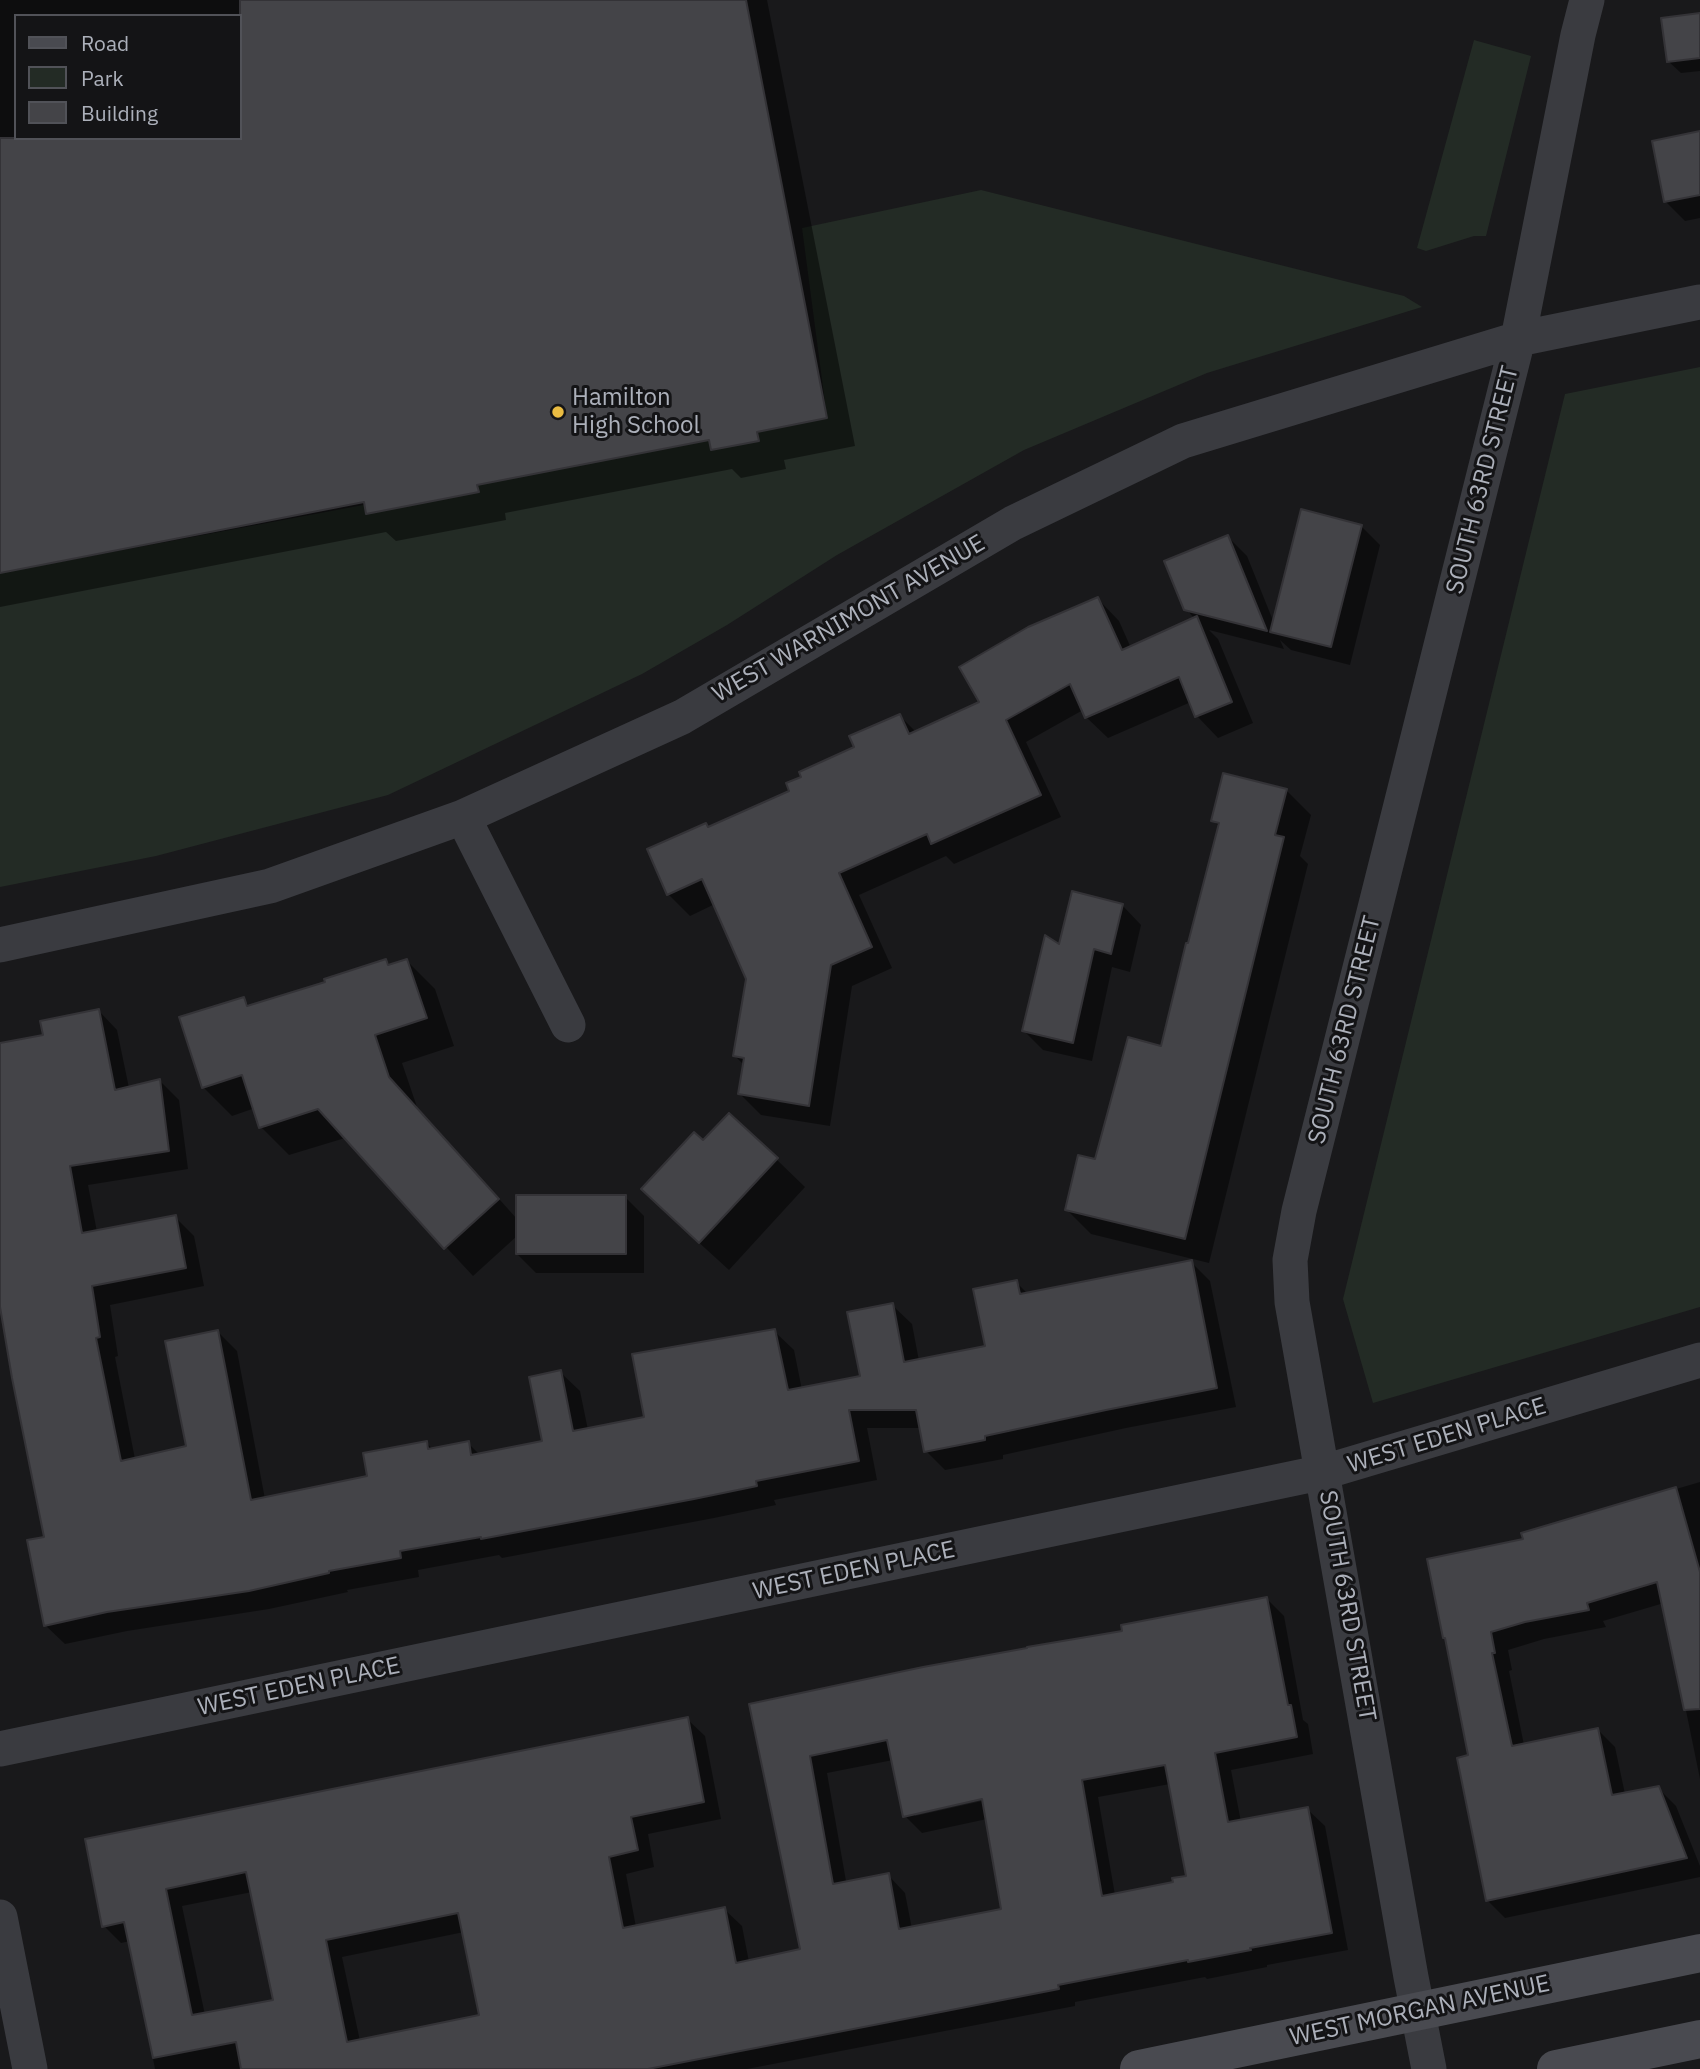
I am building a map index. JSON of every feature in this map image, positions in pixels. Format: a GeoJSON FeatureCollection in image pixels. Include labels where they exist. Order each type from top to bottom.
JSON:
{"type":"FeatureCollection","features":[{"type":"Feature","properties":{"kind":"street","name":"SOUTH 63RD STREET"},"geometry":{"type":"LineString","coordinates":[[1429,2069],[1292,1302],[1290,1260],[1299,1211],[1518,339],[1587,0]]}},
{"type":"Feature","properties":{"kind":"street","name":"WEST WARNIMONT AVENUE"},"geometry":{"type":"LineString","coordinates":[[0,945],[270,886],[463,817],[681,717],[1013,523],[1183,441],[1518,339],[1700,302]]}},
{"type":"Feature","properties":{"kind":"street"},"geometry":{"type":"LineString","coordinates":[[463,817],[568,1025]]}},
{"type":"Feature","properties":{"kind":"street","name":"WEST EDEN PLACE"},"geometry":{"type":"LineString","coordinates":[[0,1749],[1324,1472],[1700,1360]]}},
{"type":"Feature","properties":{"kind":"street"},"geometry":{"type":"LineString","coordinates":[[0,1917],[30,2069]]}},
{"type":"Feature","properties":{"kind":"street","name":"WEST MORGAN AVENUE"},"geometry":{"type":"LineString","coordinates":[[1139,2069],[1700,1953]]}},
{"type":"Feature","properties":{"kind":"street"},"geometry":{"type":"LineString","coordinates":[[1556,2069],[1700,2039]]}},
{"type":"Feature","properties":{"kind":"green space"},"geometry":{"type":"Polygon","coordinates":[[[1474,40],[1531,56],[1486,236],[1474,236],[1426,251],[1417,248],[1474,40]]]}},
{"type":"Feature","properties":{"kind":"green space"},"geometry":{"type":"Polygon","coordinates":[[[981,190],[1404,296],[1422,307],[1207,373],[1024,450],[837,555],[727,625],[642,674],[388,795],[156,856],[0,887],[0,573],[827,418],[802,228],[981,190]]]}},
{"type":"Feature","properties":{"kind":"green space"},"geometry":{"type":"Polygon","coordinates":[[[1700,367],[1700,1307],[1373,1403],[1343,1299],[1565,394],[1700,367]]]}},
{"type":"Feature","properties":{"kind":"building"},"geometry":{"type":"Polygon","coordinates":[[[240,0],[746,0],[827,418],[757,432],[759,441],[711,450],[709,440],[477,485],[479,492],[366,514],[364,502],[0,573],[0,138],[242,140],[240,0]]]}},
{"type":"Feature","properties":{"kind":"building"},"geometry":{"type":"Polygon","coordinates":[[[1700,13],[1700,58],[1667,62],[1661,18],[1700,13]]]}},
{"type":"Feature","properties":{"kind":"building"},"geometry":{"type":"Polygon","coordinates":[[[1700,131],[1700,195],[1664,202],[1652,141],[1700,131]]]}},
{"type":"Feature","properties":{"kind":"building"},"geometry":{"type":"Polygon","coordinates":[[[1301,509],[1362,525],[1331,647],[1270,632],[1301,509]]]}},
{"type":"Feature","properties":{"kind":"building"},"geometry":{"type":"Polygon","coordinates":[[[1228,535],[1267,631],[1184,610],[1164,561],[1228,535]]]}},
{"type":"Feature","properties":{"kind":"building"},"geometry":{"type":"Polygon","coordinates":[[[1098,597],[1122,650],[1197,616],[1232,702],[1195,717],[1179,677],[1085,718],[1070,684],[1006,720],[1041,795],[931,844],[927,834],[839,873],[872,947],[831,965],[809,1106],[738,1094],[744,1058],[733,1056],[746,979],[702,879],[667,895],[647,849],[706,823],[708,827],[789,791],[786,783],[801,777],[799,772],[854,747],[849,736],[900,714],[909,734],[979,702],[959,667],[1028,627],[1098,597]]]}},
{"type":"Feature","properties":{"kind":"building"},"geometry":{"type":"Polygon","coordinates":[[[1223,773],[1287,789],[1275,835],[1284,837],[1185,1239],[1065,1210],[1078,1155],[1095,1159],[1128,1037],[1161,1046],[1219,823],[1211,821],[1223,773]]]}},
{"type":"Feature","properties":{"kind":"building"},"geometry":{"type":"Polygon","coordinates":[[[1072,891],[1123,904],[1111,954],[1094,949],[1073,1043],[1022,1031],[1045,935],[1059,944],[1072,891]]]}},
{"type":"Feature","properties":{"kind":"building"},"geometry":{"type":"Polygon","coordinates":[[[386,959],[388,965],[407,959],[427,1018],[375,1035],[389,1077],[499,1199],[444,1249],[318,1109],[259,1128],[242,1075],[202,1088],[179,1017],[244,997],[247,1006],[325,982],[324,979],[386,959]]]}},
{"type":"Feature","properties":{"kind":"building"},"geometry":{"type":"Polygon","coordinates":[[[99,1009],[115,1090],[160,1079],[169,1151],[70,1166],[82,1233],[176,1215],[186,1268],[92,1286],[100,1337],[96,1338],[121,1461],[186,1446],[165,1341],[218,1330],[251,1500],[367,1476],[363,1453],[427,1441],[428,1449],[469,1441],[471,1455],[542,1441],[529,1377],[561,1370],[573,1431],[644,1417],[632,1354],[775,1329],[788,1390],[860,1376],[847,1312],[893,1303],[904,1362],[985,1346],[973,1289],[1017,1280],[1020,1294],[1192,1260],[1217,1388],[985,1436],[985,1440],[924,1452],[916,1410],[849,1410],[859,1461],[756,1481],[757,1486],[694,1499],[481,1539],[400,1551],[401,1558],[329,1571],[249,1591],[107,1612],[44,1626],[27,1540],[44,1537],[0,1307],[0,1043],[43,1035],[40,1021],[99,1009]]]}},
{"type":"Feature","properties":{"kind":"building"},"geometry":{"type":"Polygon","coordinates":[[[729,1113],[778,1158],[699,1243],[641,1189],[694,1132],[703,1140],[729,1113]]]}},
{"type":"Feature","properties":{"kind":"building"},"geometry":{"type":"Polygon","coordinates":[[[516,1195],[626,1195],[626,1254],[516,1254],[516,1195]]]}},
{"type":"Feature","properties":{"kind":"building"},"geometry":{"type":"Polygon","coordinates":[[[1676,1487],[1700,1572],[1700,1709],[1684,1710],[1657,1582],[1587,1603],[1589,1610],[1525,1622],[1491,1632],[1495,1653],[1492,1653],[1512,1746],[1598,1728],[1612,1795],[1659,1786],[1687,1858],[1486,1901],[1457,1758],[1468,1755],[1427,1559],[1523,1539],[1521,1533],[1676,1487]]]}},
{"type":"Feature","properties":{"kind":"building"},"geometry":{"type":"Polygon","coordinates":[[[1267,1597],[1297,1737],[1215,1753],[1228,1822],[1308,1807],[1332,1933],[1058,1985],[1059,1989],[648,2069],[241,2069],[236,2042],[153,2058],[124,1922],[102,1927],[85,1839],[688,1717],[704,1802],[631,1817],[638,1850],[609,1857],[623,1928],[725,1907],[736,1963],[800,1949],[749,1704],[923,1667],[1122,1631],[1121,1625],[1267,1597]],[[887,1740],[810,1756],[833,1884],[889,1873],[899,1929],[1001,1909],[982,1799],[903,1817],[887,1740]],[[1165,1765],[1082,1780],[1102,1896],[1173,1882],[1172,1878],[1186,1876],[1165,1765]],[[246,1872],[166,1889],[192,2015],[273,2000],[246,1872]],[[458,1913],[326,1940],[347,2042],[479,2015],[458,1913]]]}},
{"type":"Feature","properties":{"kind":"place","name":"Hamilton High School"},"geometry":{"type":"Point","coordinates":[558,412]}}]}
